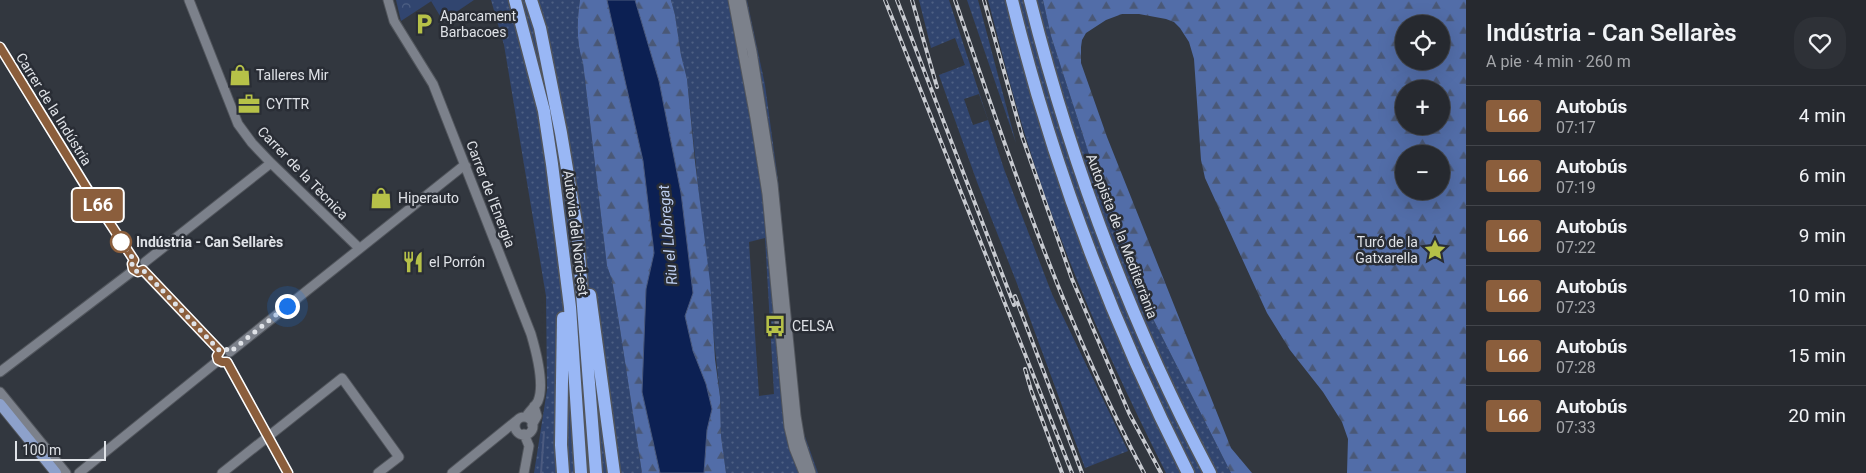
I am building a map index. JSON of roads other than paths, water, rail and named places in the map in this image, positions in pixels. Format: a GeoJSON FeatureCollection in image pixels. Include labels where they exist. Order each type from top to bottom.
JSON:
{"type":"FeatureCollection","features":[{"type":"Feature","properties":{"kind":"highway","name":"Autovia del Nord-est"},"geometry":{"type":"LineString","coordinates":[[515,0],[544,111],[565,268],[581,473]]}},
{"type":"Feature","properties":{"kind":"highway","name":"Autovia del Nord-est"},"geometry":{"type":"LineString","coordinates":[[531,0],[540,28],[561,133],[577,230],[596,473]]}},
{"type":"Feature","properties":{"kind":"highway"},"geometry":{"type":"LineString","coordinates":[[1012,0],[1048,128],[1090,250],[1133,357],[1188,473]]}},
{"type":"Feature","properties":{"kind":"highway","name":"Autopista de la Mediterrània"},"geometry":{"type":"LineString","coordinates":[[1030,0],[1059,108],[1105,237],[1157,365],[1210,473]]}},
{"type":"Feature","properties":{"kind":"highway"},"geometry":{"type":"LineString","coordinates":[[577,230],[590,295],[614,473]]}},
{"type":"Feature","properties":{"kind":"highway"},"geometry":{"type":"LineString","coordinates":[[563,473],[561,445],[565,268]]}},
{"type":"Feature","properties":{"kind":"main road"},"geometry":{"type":"LineString","coordinates":[[0,404],[56,473]]}},
{"type":"Feature","properties":{"kind":"main road"},"geometry":{"type":"LineString","coordinates":[[0,412],[49,473]]}},
{"type":"Feature","properties":{"kind":"street","name":"Carrer de la Tècnica"},"geometry":{"type":"LineString","coordinates":[[189,0],[238,124],[252,143],[271,163],[359,248]]}},
{"type":"Feature","properties":{"kind":"street","name":"Carrer de l'Energia"},"geometry":{"type":"LineString","coordinates":[[388,0],[394,21],[433,84],[531,334],[538,358],[540,390],[538,400],[526,417]]}},
{"type":"Feature","properties":{"kind":"street"},"geometry":{"type":"LineString","coordinates":[[733,0],[767,194],[789,427],[794,448],[804,473]]}},
{"type":"Feature","properties":{"kind":"street"},"geometry":{"type":"LineString","coordinates":[[741,0],[752,52],[773,184],[796,416],[800,440],[811,473]]}},
{"type":"Feature","properties":{"kind":"street","name":"Carrer de la Indústria"},"geometry":{"type":"LineString","coordinates":[[0,47],[88,190],[139,266],[222,358],[288,473]]}},
{"type":"Feature","properties":{"kind":"street"},"geometry":{"type":"LineString","coordinates":[[0,372],[271,163]]}},
{"type":"Feature","properties":{"kind":"street"},"geometry":{"type":"LineString","coordinates":[[79,473],[222,358],[226,349],[230,352],[359,248],[462,167],[466,166]]}},
{"type":"Feature","properties":{"kind":"street"},"geometry":{"type":"LineString","coordinates":[[222,473],[342,378],[399,457],[378,473]]}},
{"type":"Feature","properties":{"kind":"street"},"geometry":{"type":"LineString","coordinates":[[0,392],[66,473]]}},
{"type":"Feature","properties":{"kind":"street","name":"Carrer de l'Energia"},"geometry":{"type":"LineString","coordinates":[[532,425],[537,416],[534,406]]}},
{"type":"Feature","properties":{"kind":"street"},"geometry":{"type":"LineString","coordinates":[[452,473],[521,417],[531,420],[532,425],[529,432],[502,434]]}},
{"type":"Feature","properties":{"kind":"street"},"geometry":{"type":"LineString","coordinates":[[516,421],[515,427],[529,446],[524,473]]}},
{"type":"Feature","properties":{"kind":"water","name":"Riu el Llobregat"},"geometry":{"type":"Polygon","coordinates":[[[607,0],[635,0],[659,81],[681,193],[693,293],[685,316],[693,351],[706,384],[712,409],[707,430],[704,473],[660,473],[642,392],[646,289],[654,253],[643,161],[607,0]]]}},
{"type":"Feature","properties":{"kind":"waterway"},"geometry":{"type":"LineString","coordinates":[[541,473],[544,432]]}},
{"type":"Feature","properties":{"kind":"railway"},"geometry":{"type":"LineString","coordinates":[[885,0],[1072,473]]}},
{"type":"Feature","properties":{"kind":"railway"},"geometry":{"type":"LineString","coordinates":[[897,0],[1014,305]]}},
{"type":"Feature","properties":{"kind":"railway"},"geometry":{"type":"LineString","coordinates":[[912,0],[937,87]]}},
{"type":"Feature","properties":{"kind":"railway"},"geometry":{"type":"LineString","coordinates":[[955,0],[996,121],[1040,240],[1088,358],[1144,473]]}},
{"type":"Feature","properties":{"kind":"railway"},"geometry":{"type":"LineString","coordinates":[[984,0],[1022,136],[1072,279],[1129,413],[1161,473]]}},
{"type":"Feature","properties":{"kind":"railway"},"geometry":{"type":"LineString","coordinates":[[1015,296],[1082,473]]}},
{"type":"Feature","properties":{"kind":"railway"},"geometry":{"type":"LineString","coordinates":[[1025,369],[1062,473]]}},
{"type":"Feature","properties":{"kind":"place","name":"Aparcament Barbacoes"},"geometry":{"type":"Point","coordinates":[424,24]}},
{"type":"Feature","properties":{"kind":"place","name":"Talleres Mir"},"geometry":{"type":"Point","coordinates":[240,75]}},
{"type":"Feature","properties":{"kind":"place","name":"CYTTR"},"geometry":{"type":"Point","coordinates":[249,104]}},
{"type":"Feature","properties":{"kind":"place","name":"Hiperauto"},"geometry":{"type":"Point","coordinates":[381,198]}},
{"type":"Feature","properties":{"kind":"place","name":"Indústria - Can Sellarès"},"geometry":{"type":"Point","coordinates":[121,242]}},
{"type":"Feature","properties":{"kind":"place","name":"Turó de la Gatxarella"},"geometry":{"type":"Point","coordinates":[1435,250]}},
{"type":"Feature","properties":{"kind":"place","name":"el Porrón"},"geometry":{"type":"Point","coordinates":[413,262]}},
{"type":"Feature","properties":{"kind":"place","name":"CELSA"},"geometry":{"type":"Point","coordinates":[775,326]}}]}
